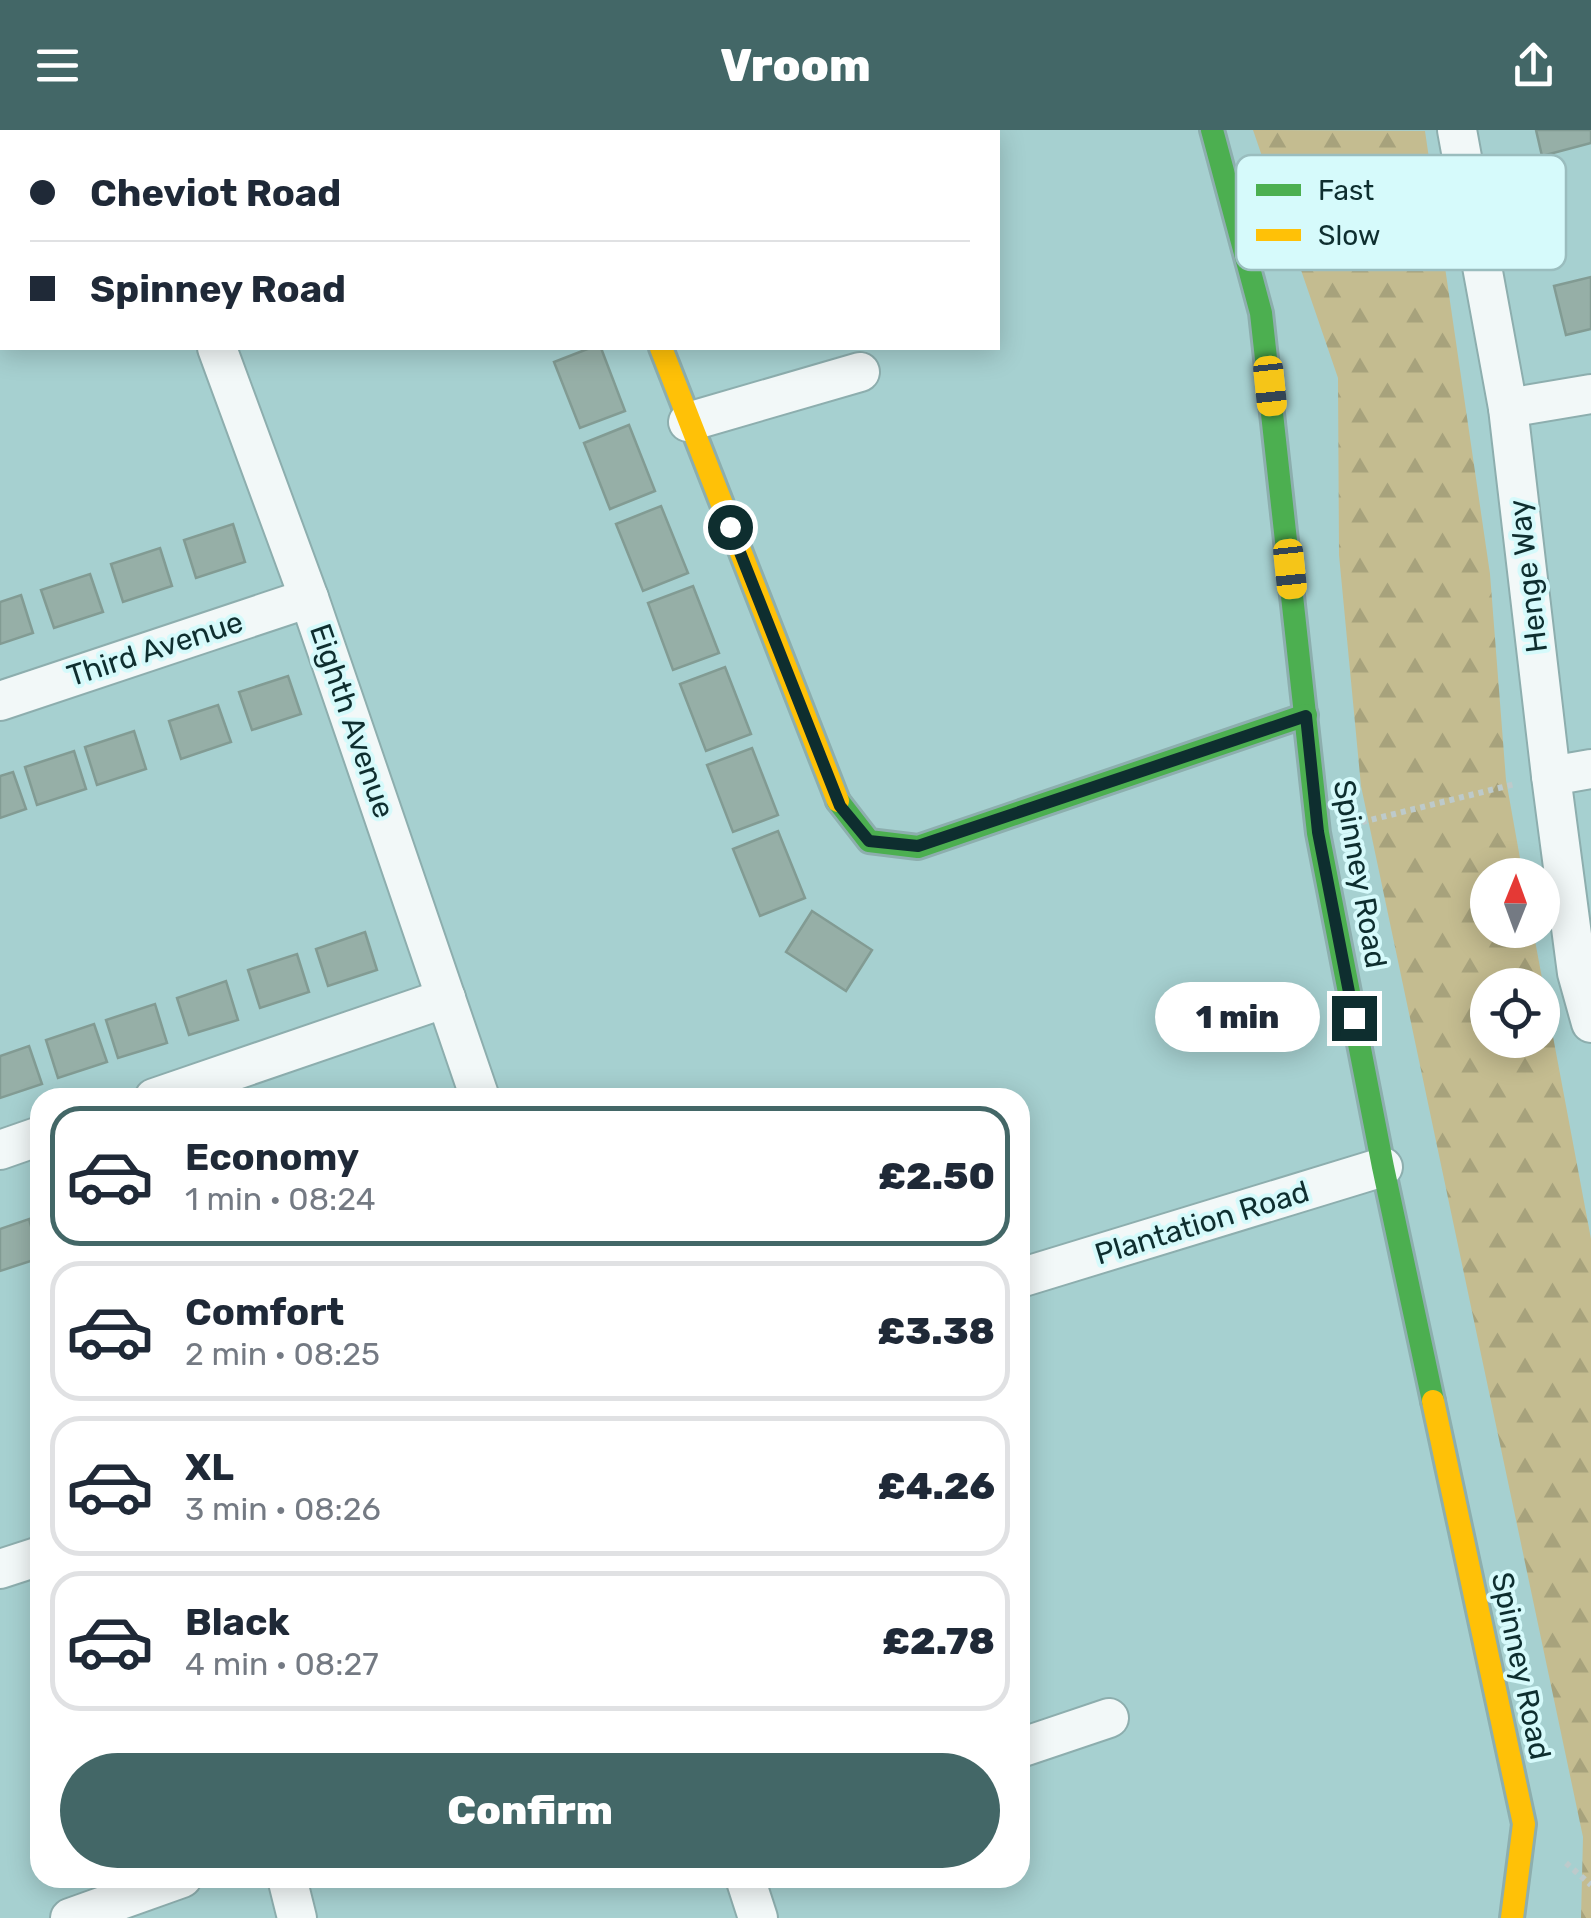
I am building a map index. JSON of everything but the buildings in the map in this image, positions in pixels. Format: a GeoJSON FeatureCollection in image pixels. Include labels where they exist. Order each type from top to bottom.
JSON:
{"type":"FeatureCollection","features":[{"type":"Feature","properties":{"kind":"street","name":"Spinney Road"},"geometry":{"type":"LineString","coordinates":[[1212,130],[1236,218]]}},
{"type":"Feature","properties":{"kind":"street","name":"Henge Way"},"geometry":{"type":"LineString","coordinates":[[1458,130],[1462,155]]}},
{"type":"Feature","properties":{"kind":"street","name":"Spinney Road"},"geometry":{"type":"LineString","coordinates":[[1250,270],[1262,313],[1318,832],[1383,1167],[1524,1824],[1512,1918]]}},
{"type":"Feature","properties":{"kind":"street","name":"Henge Way"},"geometry":{"type":"LineString","coordinates":[[1483,270],[1508,408],[1577,973],[1591,1023]]}},
{"type":"Feature","properties":{"kind":"street","name":"Eighth Avenue"},"geometry":{"type":"LineString","coordinates":[[218,350],[309,598],[477,1088]]}},
{"type":"Feature","properties":{"kind":"street"},"geometry":{"type":"LineString","coordinates":[[662,350],[840,806],[869,841],[918,846],[1306,716]]}},
{"type":"Feature","properties":{"kind":"street"},"geometry":{"type":"LineString","coordinates":[[688,422],[861,374]]}},
{"type":"Feature","properties":{"kind":"street"},"geometry":{"type":"LineString","coordinates":[[1508,408],[1591,394]]}},
{"type":"Feature","properties":{"kind":"street","name":"Third Avenue"},"geometry":{"type":"LineString","coordinates":[[0,701],[309,598]]}},
{"type":"Feature","properties":{"kind":"street"},"geometry":{"type":"LineString","coordinates":[[1550,776],[1591,769]]}},
{"type":"Feature","properties":{"kind":"street"},"geometry":{"type":"LineString","coordinates":[[183,1088],[446,998]]}},
{"type":"Feature","properties":{"kind":"street"},"geometry":{"type":"LineString","coordinates":[[0,1150],[30,1140]]}},
{"type":"Feature","properties":{"kind":"street","name":"Plantation Road"},"geometry":{"type":"LineString","coordinates":[[1030,1275],[1383,1167]]}},
{"type":"Feature","properties":{"kind":"street"},"geometry":{"type":"LineString","coordinates":[[0,1569],[30,1559]]}},
{"type":"Feature","properties":{"kind":"street"},"geometry":{"type":"LineString","coordinates":[[1030,1745],[1109,1718]]}},
{"type":"Feature","properties":{"kind":"street"},"geometry":{"type":"LineString","coordinates":[[70,1918],[154,1888]]}},
{"type":"Feature","properties":{"kind":"street"},"geometry":{"type":"LineString","coordinates":[[290,1888],[297,1918]]}},
{"type":"Feature","properties":{"kind":"street"},"geometry":{"type":"LineString","coordinates":[[748,1888],[758,1918]]}},
{"type":"Feature","properties":{"kind":"path"},"geometry":{"type":"LineString","coordinates":[[1318,832],[1550,776]]}},
{"type":"Feature","properties":{"kind":"green space"},"geometry":{"type":"Polygon","coordinates":[[[1253,130],[1425,131],[1429,155],[1262,155],[1253,130]]]}},
{"type":"Feature","properties":{"kind":"green space"},"geometry":{"type":"Polygon","coordinates":[[[1301,270],[1445,270],[1490,574],[1506,780],[1520,858],[1470,858],[1470,948],[1536,948],[1540,968],[1470,968],[1470,1058],[1557,1058],[1591,1239],[1591,1918],[1581,1918],[1583,1837],[1361,786],[1339,555],[1338,378],[1301,270]]]}},
{"type":"Feature","properties":{"kind":"traffic: fast"},"geometry":{"type":"LineString","coordinates":[[1212,130],[1236,220]]}},
{"type":"Feature","properties":{"kind":"traffic: fast"},"geometry":{"type":"LineString","coordinates":[[1249,270],[1261,313],[1318,833],[1433,1401]]}},
{"type":"Feature","properties":{"kind":"traffic: fast"},"geometry":{"type":"LineString","coordinates":[[838,801],[869,841],[918,847],[1306,715]]}},
{"type":"Feature","properties":{"kind":"traffic: slow"},"geometry":{"type":"LineString","coordinates":[[662,350],[838,801]]}},
{"type":"Feature","properties":{"kind":"traffic: slow"},"geometry":{"type":"LineString","coordinates":[[1433,1401],[1524,1824],[1512,1918]]}},
{"type":"Feature","properties":{"kind":"route"},"geometry":{"type":"LineString","coordinates":[[730,527],[840,806],[869,841],[918,846],[1306,716],[1318,832],[1354,1018]]}}]}
